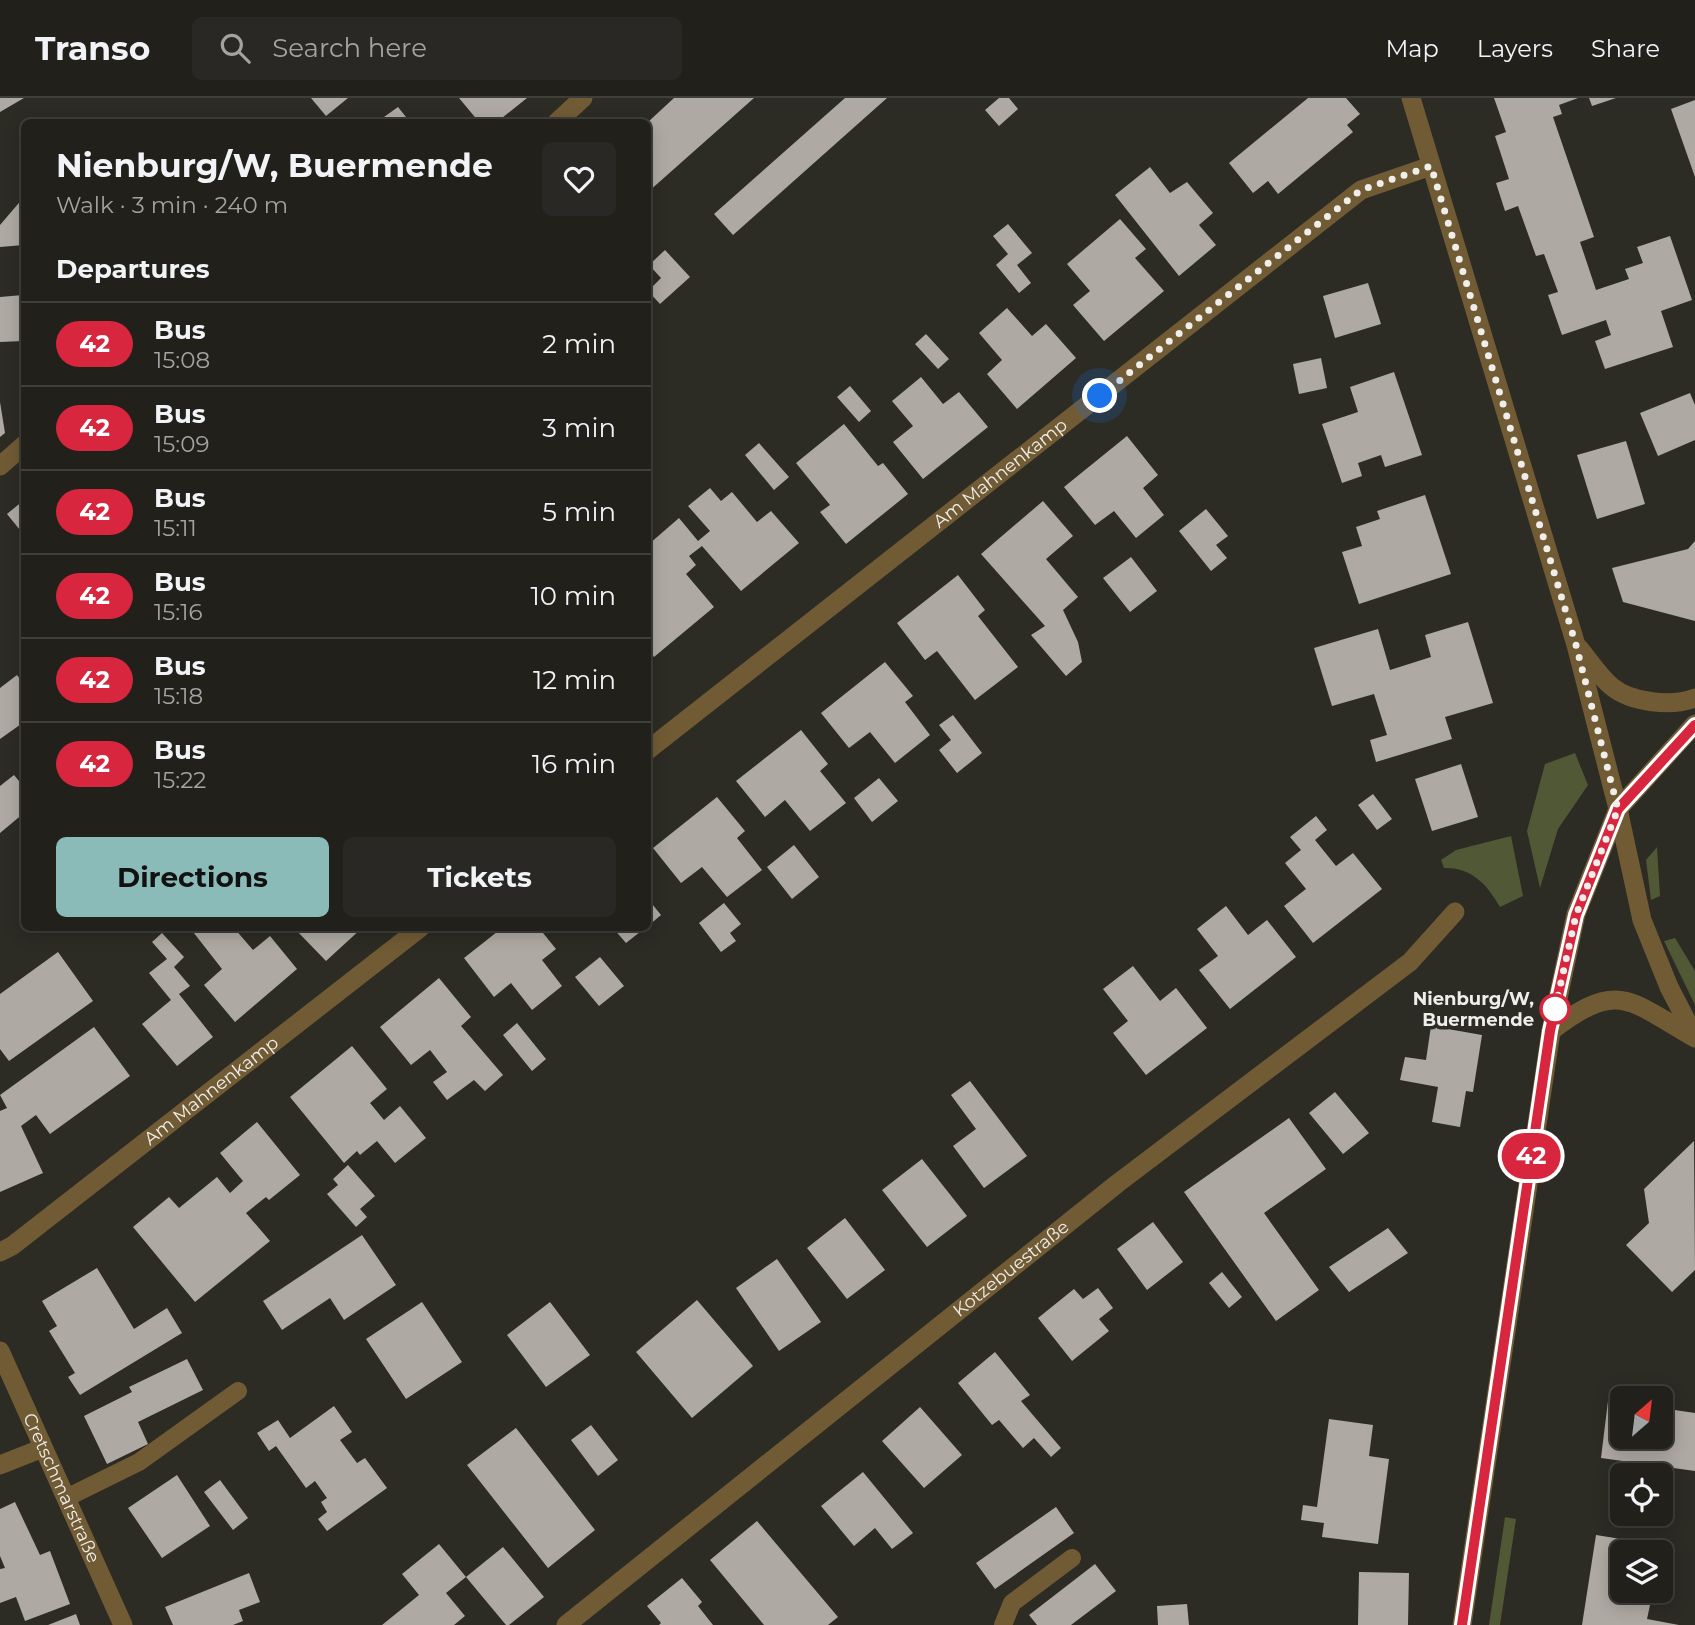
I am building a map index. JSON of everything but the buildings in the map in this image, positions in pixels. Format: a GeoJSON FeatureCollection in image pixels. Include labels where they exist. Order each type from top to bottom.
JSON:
{"type":"FeatureCollection","features":[{"type":"Feature","properties":{"kind":"street"},"geometry":{"type":"LineString","coordinates":[[560,119],[583,98]]}},
{"type":"Feature","properties":{"kind":"street"},"geometry":{"type":"LineString","coordinates":[[1410,98],[1576,645],[1618,809],[1642,920],[1670,988],[1695,1038]]}},
{"type":"Feature","properties":{"kind":"street","name":"Am Mahnenkamp"},"geometry":{"type":"LineString","coordinates":[[651,748],[1361,190],[1431,166]]}},
{"type":"Feature","properties":{"kind":"street"},"geometry":{"type":"LineString","coordinates":[[0,466],[21,448]]}},
{"type":"Feature","properties":{"kind":"street"},"geometry":{"type":"LineString","coordinates":[[1576,645],[1611,687],[1635,699],[1682,704],[1695,698]]}},
{"type":"Feature","properties":{"kind":"street"},"geometry":{"type":"LineString","coordinates":[[1462,1625],[1550,1031],[1576,915],[1618,809],[1695,724]]}},
{"type":"Feature","properties":{"kind":"street","name":"Kotzebuestraße"},"geometry":{"type":"LineString","coordinates":[[566,1625],[1118,1183],[1410,961],[1455,912]]}},
{"type":"Feature","properties":{"kind":"street","name":"Am Mahnenkamp"},"geometry":{"type":"LineString","coordinates":[[0,1252],[12,1246],[417,931]]}},
{"type":"Feature","properties":{"kind":"street"},"geometry":{"type":"LineString","coordinates":[[1550,1031],[1582,1007],[1611,998],[1632,1002],[1695,1038]]}},
{"type":"Feature","properties":{"kind":"street","name":"Cretschmarstraße"},"geometry":{"type":"LineString","coordinates":[[0,1351],[123,1625]]}},
{"type":"Feature","properties":{"kind":"street"},"geometry":{"type":"LineString","coordinates":[[0,1465],[43,1448]]}},
{"type":"Feature","properties":{"kind":"lane"},"geometry":{"type":"LineString","coordinates":[[66,1498],[139,1462],[238,1391]]}},
{"type":"Feature","properties":{"kind":"lane"},"geometry":{"type":"LineString","coordinates":[[1003,1625],[1012,1603],[1072,1558]]}},
{"type":"Feature","properties":{"kind":"green space"},"geometry":{"type":"Polygon","coordinates":[[[1575,753],[1588,785],[1558,829],[1540,888],[1527,831],[1545,764],[1575,753]]]}},
{"type":"Feature","properties":{"kind":"green space"},"geometry":{"type":"Polygon","coordinates":[[[1511,836],[1523,896],[1500,907],[1490,891],[1477,878],[1462,870],[1444,868],[1441,860],[1456,850],[1511,836]]]}},
{"type":"Feature","properties":{"kind":"green space"},"geometry":{"type":"Polygon","coordinates":[[[1657,847],[1660,896],[1651,900],[1646,860],[1657,847]]]}},
{"type":"Feature","properties":{"kind":"green space"},"geometry":{"type":"Polygon","coordinates":[[[1675,938],[1695,971],[1695,1005],[1664,941],[1675,938]]]}},
{"type":"Feature","properties":{"kind":"green space"},"geometry":{"type":"Polygon","coordinates":[[[1505,1517],[1516,1519],[1500,1625],[1489,1625],[1505,1517]]]}},
{"type":"Feature","properties":{"kind":"bus line","name":"42"},"geometry":{"type":"LineString","coordinates":[[1462,1625],[1497,1374],[1550,1031],[1576,915],[1618,809],[1695,725]]}},
{"type":"Feature","properties":{"kind":"place","name":"Nienburg/W, Buermende"},"geometry":{"type":"Point","coordinates":[1555,1009]}},
{"type":"Feature","properties":{"kind":"route"},"geometry":{"type":"LineString","coordinates":[[1100,396],[1361,190],[1431,166],[1576,645],[1618,809],[1576,915],[1555,1009]]}}]}
